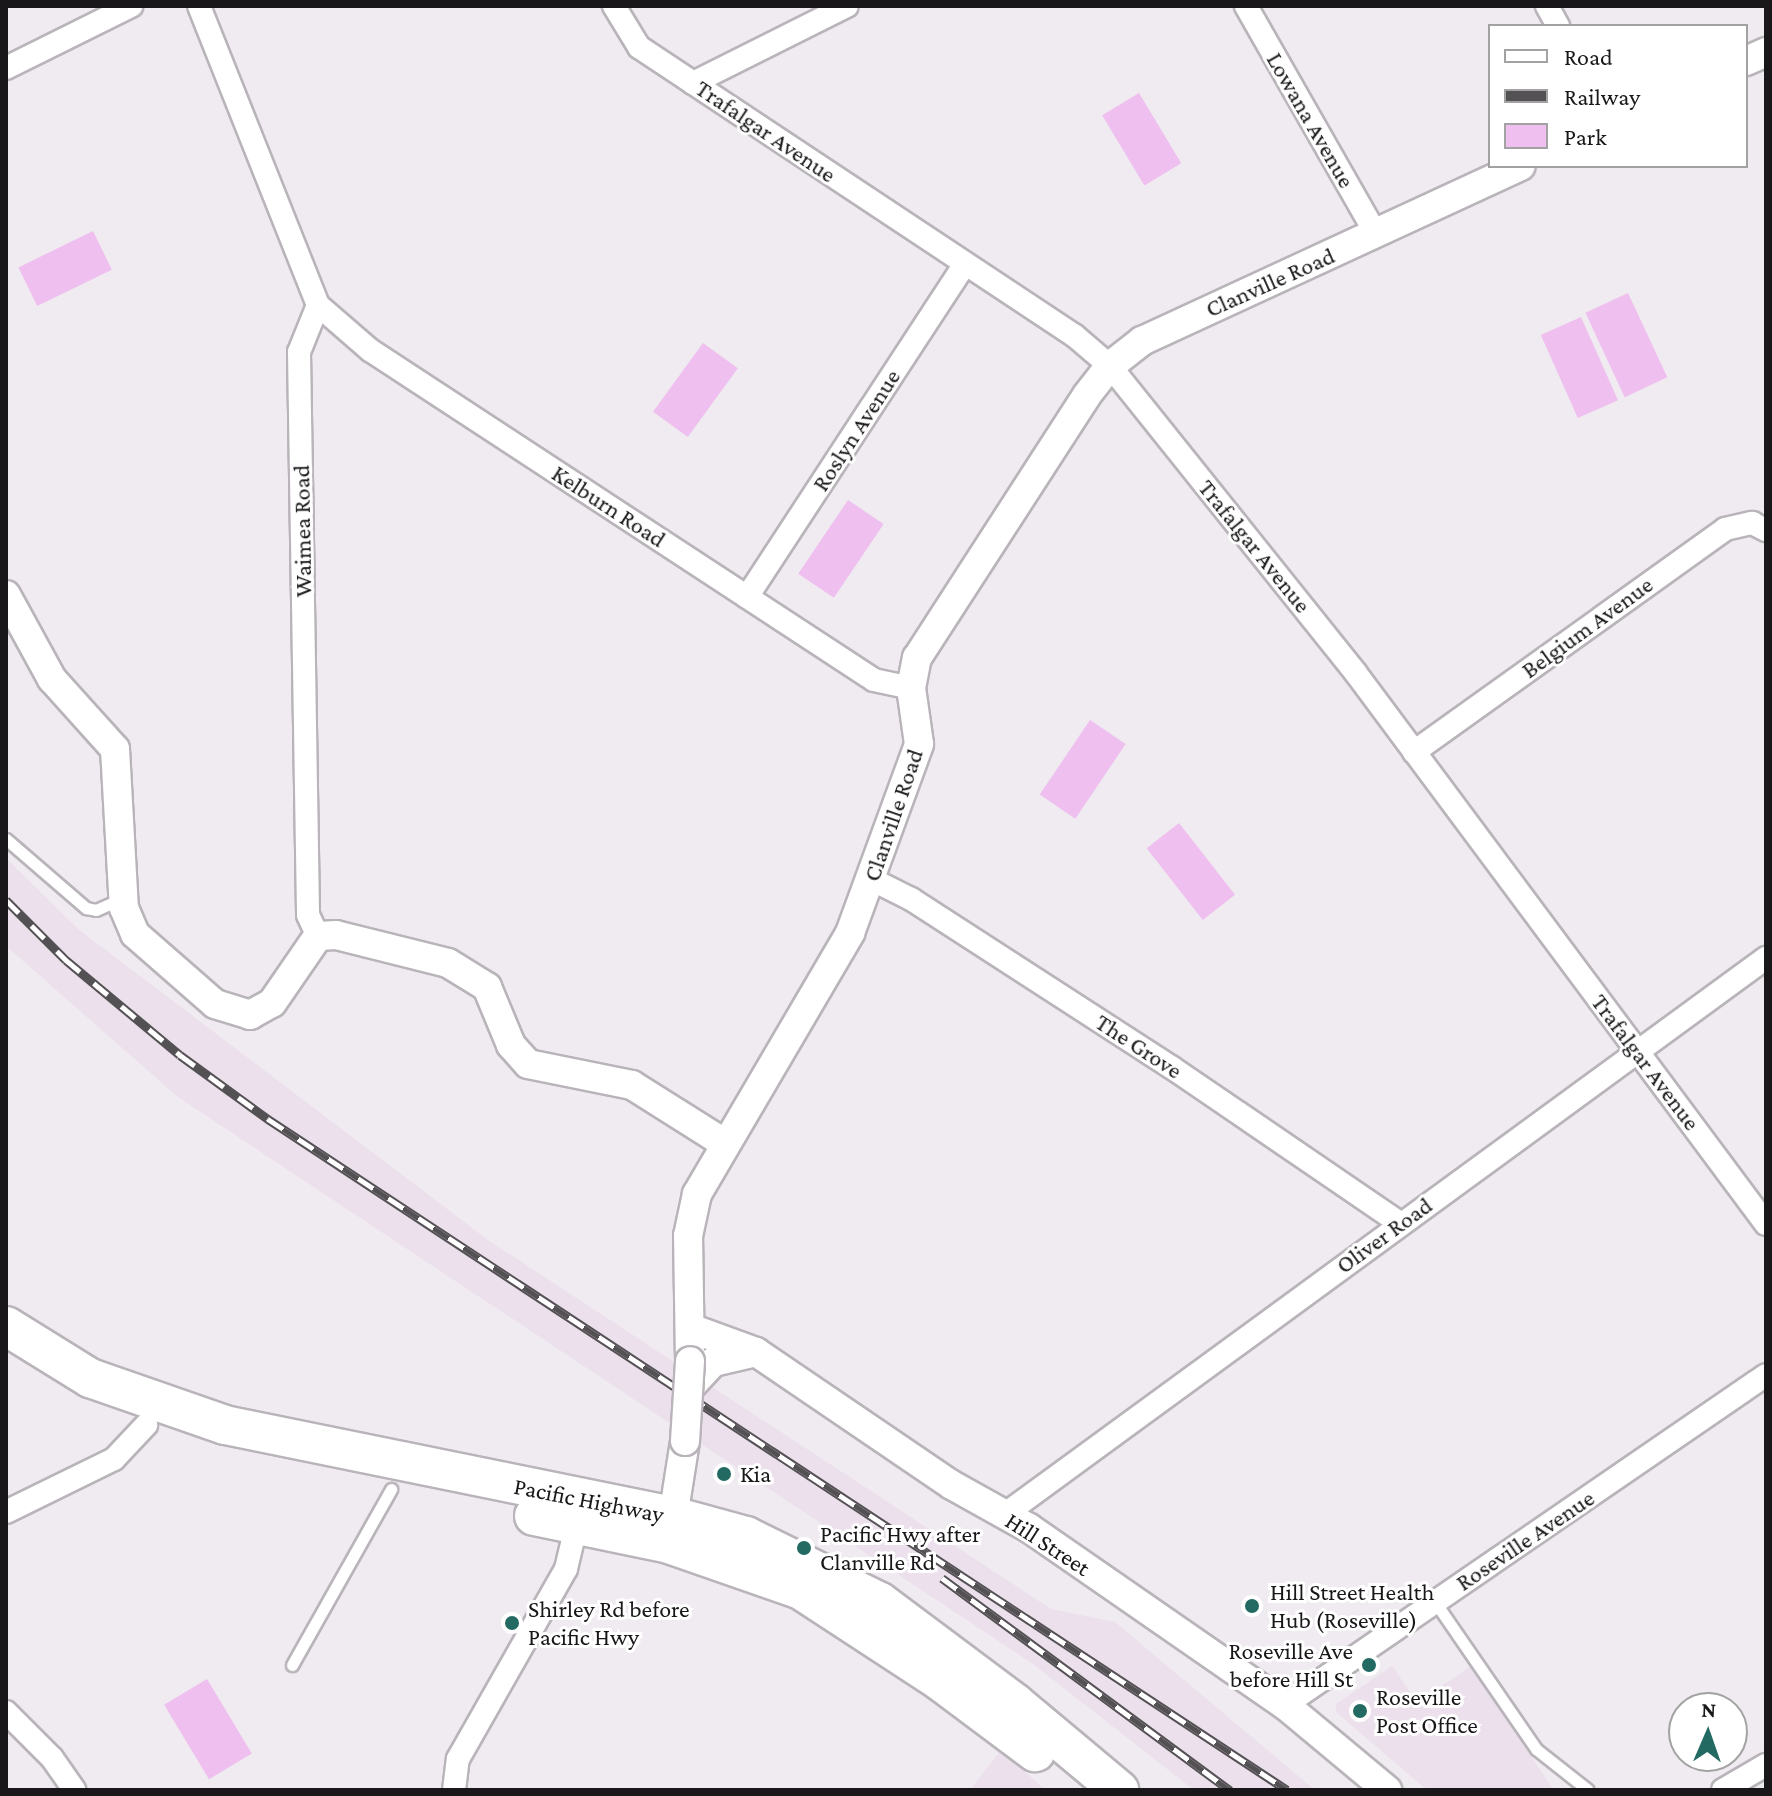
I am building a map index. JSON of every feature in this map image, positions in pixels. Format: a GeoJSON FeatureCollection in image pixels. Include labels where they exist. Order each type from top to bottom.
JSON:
{"type":"FeatureCollection","features":[{"type":"Feature","properties":{"kind":"highway","name":"Pacific Highway"},"geometry":{"type":"LineString","coordinates":[[6,1326],[90,1378],[158,1405],[240,1429],[580,1512],[671,1530],[746,1536],[880,1602],[1015,1703],[1119,1790]]}},
{"type":"Feature","properties":{"kind":"highway","name":"Pacific Highway"},"geometry":{"type":"LineString","coordinates":[[6,1357],[77,1398],[146,1425],[391,1489],[580,1512]]}},
{"type":"Feature","properties":{"kind":"highway","name":"Pacific Highway"},"geometry":{"type":"LineString","coordinates":[[671,1530],[829,1607],[974,1706],[1080,1790]]}},
{"type":"Feature","properties":{"kind":"street"},"geometry":{"type":"LineString","coordinates":[[6,68],[131,6]]}},
{"type":"Feature","properties":{"kind":"street"},"geometry":{"type":"LineString","coordinates":[[199,6],[318,305]]}},
{"type":"Feature","properties":{"kind":"street","name":"Trafalgar Avenue"},"geometry":{"type":"LineString","coordinates":[[614,6],[639,47],[1075,336],[1110,366],[1414,752],[1766,1224]]}},
{"type":"Feature","properties":{"kind":"street"},"geometry":{"type":"LineString","coordinates":[[693,83],[847,6]]}},
{"type":"Feature","properties":{"kind":"street","name":"Lowana Avenue"},"geometry":{"type":"LineString","coordinates":[[1246,6],[1376,234]]}},
{"type":"Feature","properties":{"kind":"street"},"geometry":{"type":"LineString","coordinates":[[1547,6],[1557,24]]}},
{"type":"Feature","properties":{"kind":"street","name":"Clanville Road"},"geometry":{"type":"LineString","coordinates":[[671,1530],[693,1373],[690,1328],[691,1214],[724,1143],[850,933],[919,744],[911,688],[921,649],[1110,366],[1154,335],[1517,168]]}},
{"type":"Feature","properties":{"kind":"street","name":"Roslyn Avenue"},"geometry":{"type":"LineString","coordinates":[[747,597],[965,264]]}},
{"type":"Feature","properties":{"kind":"street","name":"Kelburn Road"},"geometry":{"type":"LineString","coordinates":[[318,305],[370,350],[874,680],[911,688]]}},
{"type":"Feature","properties":{"kind":"street","name":"Waimea Road"},"geometry":{"type":"LineString","coordinates":[[318,305],[299,352],[308,915],[318,936]]}},
{"type":"Feature","properties":{"kind":"street","name":"Belgium Avenue"},"geometry":{"type":"LineString","coordinates":[[1414,752],[1725,529],[1752,523],[1766,530]]}},
{"type":"Feature","properties":{"kind":"street"},"geometry":{"type":"LineString","coordinates":[[6,595],[52,679],[115,749],[123,898],[135,934],[146,949],[215,1004],[250,1015],[272,1003],[318,936],[336,935],[460,967],[487,987],[511,1045],[528,1064],[632,1085],[724,1143]]}},
{"type":"Feature","properties":{"kind":"street","name":"The Grove"},"geometry":{"type":"LineString","coordinates":[[871,879],[911,899],[1171,1067],[1400,1223]]}},
{"type":"Feature","properties":{"kind":"street","name":"Oliver Road"},"geometry":{"type":"LineString","coordinates":[[1004,1515],[1766,958]]}},
{"type":"Feature","properties":{"kind":"street","name":"Hill Street"},"geometry":{"type":"LineString","coordinates":[[690,1328],[756,1352],[1004,1515],[1285,1705],[1387,1790]]}},
{"type":"Feature","properties":{"kind":"street"},"geometry":{"type":"LineString","coordinates":[[693,1373],[725,1357],[756,1352]]}},
{"type":"Feature","properties":{"kind":"street","name":"Roseville Avenue"},"geometry":{"type":"LineString","coordinates":[[1285,1705],[1766,1375]]}},
{"type":"Feature","properties":{"kind":"street"},"geometry":{"type":"LineString","coordinates":[[6,1512],[114,1459],[146,1425]]}},
{"type":"Feature","properties":{"kind":"street"},"geometry":{"type":"LineString","coordinates":[[454,1790],[458,1759],[550,1601],[580,1512]]}},
{"type":"Feature","properties":{"kind":"street"},"geometry":{"type":"LineString","coordinates":[[6,1712],[52,1758],[74,1790]]}},
{"type":"Feature","properties":{"kind":"street"},"geometry":{"type":"LineString","coordinates":[[1723,1790],[1766,1765]]}},
{"type":"Feature","properties":{"kind":"lane"},"geometry":{"type":"LineString","coordinates":[[6,839],[86,908],[96,910],[123,898]]}},
{"type":"Feature","properties":{"kind":"lane"},"geometry":{"type":"LineString","coordinates":[[292,1665],[391,1489]]}},
{"type":"Feature","properties":{"kind":"lane"},"geometry":{"type":"LineString","coordinates":[[1435,1602],[1536,1749],[1588,1790]]}},
{"type":"Feature","properties":{"kind":"shaded area"},"geometry":{"type":"Polygon","coordinates":[[[6,858],[78,929],[488,1240],[1051,1609],[1115,1622],[1315,1790],[1194,1790],[1033,1664],[178,1097],[6,946],[6,858]]]}},
{"type":"Feature","properties":{"kind":"shaded area"},"geometry":{"type":"Polygon","coordinates":[[[1392,1666],[1417,1702],[1470,1667],[1554,1790],[1427,1790],[1336,1712],[1336,1704],[1392,1666]]]}},
{"type":"Feature","properties":{"kind":"shaded area"},"geometry":{"type":"Polygon","coordinates":[[[1001,1750],[1045,1790],[970,1790],[1001,1750]]]}},
{"type":"Feature","properties":{"kind":"green space"},"geometry":{"type":"Polygon","coordinates":[[[1139,93],[1181,163],[1144,185],[1102,115],[1139,93]]]}},
{"type":"Feature","properties":{"kind":"green space"},"geometry":{"type":"Polygon","coordinates":[[[93,231],[112,270],[37,306],[18,267],[93,231]]]}},
{"type":"Feature","properties":{"kind":"green space"},"geometry":{"type":"Polygon","coordinates":[[[1628,293],[1667,377],[1625,397],[1585,313],[1628,293]]]}},
{"type":"Feature","properties":{"kind":"green space"},"geometry":{"type":"Polygon","coordinates":[[[1581,317],[1618,400],[1578,418],[1541,335],[1581,317]]]}},
{"type":"Feature","properties":{"kind":"green space"},"geometry":{"type":"Polygon","coordinates":[[[703,343],[738,368],[688,437],[653,412],[703,343]]]}},
{"type":"Feature","properties":{"kind":"green space"},"geometry":{"type":"Polygon","coordinates":[[[848,500],[884,524],[834,598],[798,574],[848,500]]]}},
{"type":"Feature","properties":{"kind":"green space"},"geometry":{"type":"Polygon","coordinates":[[[1090,720],[1126,744],[1075,819],[1040,795],[1090,720]]]}},
{"type":"Feature","properties":{"kind":"green space"},"geometry":{"type":"Polygon","coordinates":[[[1179,823],[1235,895],[1203,920],[1147,848],[1179,823]]]}},
{"type":"Feature","properties":{"kind":"green space"},"geometry":{"type":"Polygon","coordinates":[[[207,1679],[252,1754],[209,1779],[164,1705],[207,1679]]]}},
{"type":"Feature","properties":{"kind":"railway"},"geometry":{"type":"LineString","coordinates":[[6,900],[66,960],[180,1055],[268,1119],[1287,1790]]}},
{"type":"Feature","properties":{"kind":"railway"},"geometry":{"type":"LineString","coordinates":[[942,1578],[1230,1790]]}},
{"type":"Feature","properties":{"kind":"place","name":"Kia"},"geometry":{"type":"Point","coordinates":[724,1474]}},
{"type":"Feature","properties":{"kind":"place","name":"Pacific Hwy after Clanville Rd"},"geometry":{"type":"Point","coordinates":[804,1548]}},
{"type":"Feature","properties":{"kind":"place","name":"Hill Street Health Hub (Roseville)"},"geometry":{"type":"Point","coordinates":[1252,1606]}},
{"type":"Feature","properties":{"kind":"place","name":"Shirley Rd before Pacific Hwy"},"geometry":{"type":"Point","coordinates":[512,1623]}},
{"type":"Feature","properties":{"kind":"place","name":"Roseville Ave before Hill St"},"geometry":{"type":"Point","coordinates":[1369,1665]}},
{"type":"Feature","properties":{"kind":"place","name":"Roseville Post Office"},"geometry":{"type":"Point","coordinates":[1360,1711]}}]}
